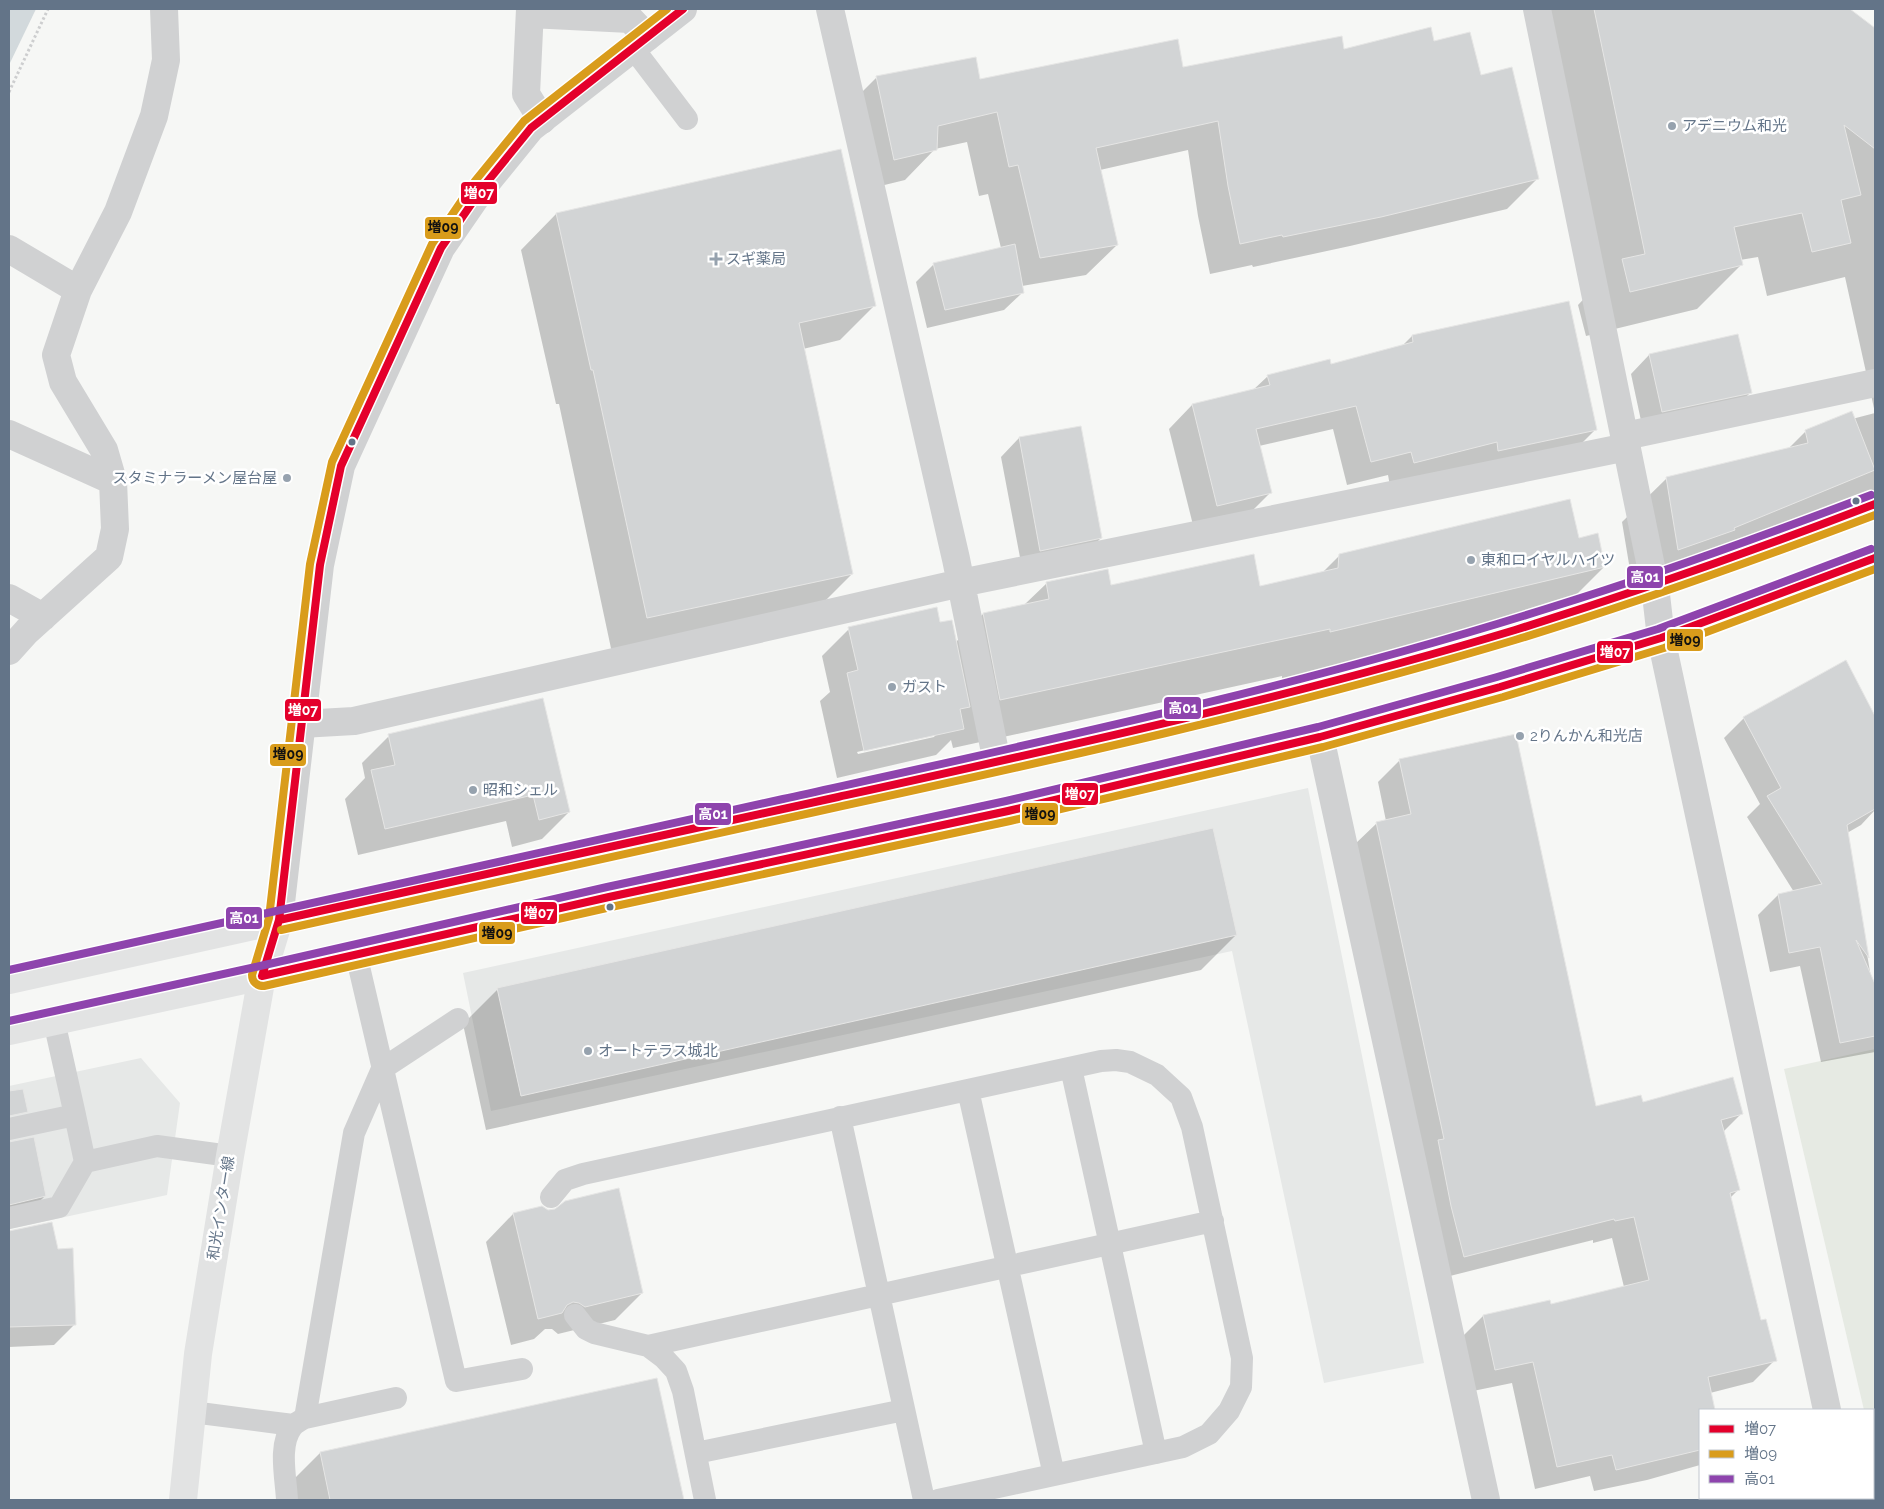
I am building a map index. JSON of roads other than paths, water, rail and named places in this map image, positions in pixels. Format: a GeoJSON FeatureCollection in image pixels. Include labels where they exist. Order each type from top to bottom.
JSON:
{"type":"FeatureCollection","features":[{"type":"Feature","properties":{"kind":"main road"},"geometry":{"type":"LineString","coordinates":[[9,980],[997,762],[1154,726],[1309,687],[1485,639],[1655,586],[1875,504]]}},
{"type":"Feature","properties":{"kind":"main road"},"geometry":{"type":"LineString","coordinates":[[9,1031],[609,897],[1008,811],[1320,737],[1500,687],[1661,638],[1875,558]]}},
{"type":"Feature","properties":{"kind":"main road","name":"和光インター線"},"geometry":{"type":"LineString","coordinates":[[183,1500],[198,1354],[230,1156],[262,976],[279,920]]}},
{"type":"Feature","properties":{"kind":"street"},"geometry":{"type":"LineString","coordinates":[[9,651],[109,557],[115,530],[113,482],[104,450],[63,382],[56,355],[78,290],[118,212],[154,116],[166,60],[164,9]]}},
{"type":"Feature","properties":{"kind":"street"},"geometry":{"type":"LineString","coordinates":[[279,920],[320,565],[341,466],[441,248],[483,187],[531,128],[683,9]]}},
{"type":"Feature","properties":{"kind":"street"},"geometry":{"type":"LineString","coordinates":[[830,9],[961,584],[997,762]]}},
{"type":"Feature","properties":{"kind":"street"},"geometry":{"type":"LineString","coordinates":[[1537,9],[1655,586],[1661,638],[1827,1409]]}},
{"type":"Feature","properties":{"kind":"street"},"geometry":{"type":"LineString","coordinates":[[542,120],[526,94],[530,12],[630,19],[640,42]]}},
{"type":"Feature","properties":{"kind":"street"},"geometry":{"type":"LineString","coordinates":[[9,249],[78,290]]}},
{"type":"Feature","properties":{"kind":"street"},"geometry":{"type":"LineString","coordinates":[[301,724],[354,721],[961,584],[1626,441],[1875,383]]}},
{"type":"Feature","properties":{"kind":"street"},"geometry":{"type":"LineString","coordinates":[[9,434],[113,482]]}},
{"type":"Feature","properties":{"kind":"street"},"geometry":{"type":"LineString","coordinates":[[9,598],[43,617]]}},
{"type":"Feature","properties":{"kind":"street"},"geometry":{"type":"LineString","coordinates":[[1320,737],[1486,1500]]}},
{"type":"Feature","properties":{"kind":"lane"},"geometry":{"type":"LineString","coordinates":[[640,42],[687,119]]}},
{"type":"Feature","properties":{"kind":"lane"},"geometry":{"type":"LineString","coordinates":[[356,954],[456,1381],[522,1368]]}},
{"type":"Feature","properties":{"kind":"lane"},"geometry":{"type":"LineString","coordinates":[[287,1500],[284,1450],[287,1436],[299,1422],[354,1133],[382,1068],[458,1019]]}},
{"type":"Feature","properties":{"kind":"lane"},"geometry":{"type":"LineString","coordinates":[[9,1218],[59,1208],[85,1162],[54,1021]]}},
{"type":"Feature","properties":{"kind":"lane"},"geometry":{"type":"LineString","coordinates":[[551,1197],[565,1180],[583,1174],[1100,1061],[1116,1060],[1130,1062],[1157,1075],[1181,1097],[1192,1127],[1213,1221],[1242,1358],[1241,1387],[1229,1412],[1209,1434],[1183,1447],[938,1500]]}},
{"type":"Feature","properties":{"kind":"lane"},"geometry":{"type":"LineString","coordinates":[[1071,1068],[1156,1453]]}},
{"type":"Feature","properties":{"kind":"lane"},"geometry":{"type":"LineString","coordinates":[[968,1090],[1054,1475]]}},
{"type":"Feature","properties":{"kind":"lane"},"geometry":{"type":"LineString","coordinates":[[9,1129],[75,1115]]}},
{"type":"Feature","properties":{"kind":"lane"},"geometry":{"type":"LineString","coordinates":[[840,1117],[924,1500]]}},
{"type":"Feature","properties":{"kind":"lane"},"geometry":{"type":"LineString","coordinates":[[85,1162],[157,1146],[230,1156]]}},
{"type":"Feature","properties":{"kind":"lane"},"geometry":{"type":"LineString","coordinates":[[648,1346],[1213,1221]]}},
{"type":"Feature","properties":{"kind":"lane"},"geometry":{"type":"LineString","coordinates":[[575,1315],[586,1329],[594,1333],[648,1346],[664,1358],[676,1371],[683,1391],[705,1500]]}},
{"type":"Feature","properties":{"kind":"lane"},"geometry":{"type":"LineString","coordinates":[[192,1412],[299,1422],[396,1398]]}},
{"type":"Feature","properties":{"kind":"lane"},"geometry":{"type":"LineString","coordinates":[[696,1453],[904,1410]]}},
{"type":"Feature","properties":{"kind":"place","name":"アデニウム和光"},"geometry":{"type":"Point","coordinates":[1672,126]}},
{"type":"Feature","properties":{"kind":"place","name":"スギ薬局"},"geometry":{"type":"Point","coordinates":[716,259]}},
{"type":"Feature","properties":{"kind":"place","name":"スタミナラーメン屋台屋"},"geometry":{"type":"Point","coordinates":[287,478]}},
{"type":"Feature","properties":{"kind":"place","name":"東和ロイヤルハイツ"},"geometry":{"type":"Point","coordinates":[1471,560]}},
{"type":"Feature","properties":{"kind":"place","name":"ガスト"},"geometry":{"type":"Point","coordinates":[892,687]}},
{"type":"Feature","properties":{"kind":"place","name":"2りんかん和光店"},"geometry":{"type":"Point","coordinates":[1520,736]}},
{"type":"Feature","properties":{"kind":"place","name":"昭和シェル"},"geometry":{"type":"Point","coordinates":[473,790]}},
{"type":"Feature","properties":{"kind":"place","name":"オートテラス城北"},"geometry":{"type":"Point","coordinates":[588,1051]}}]}
